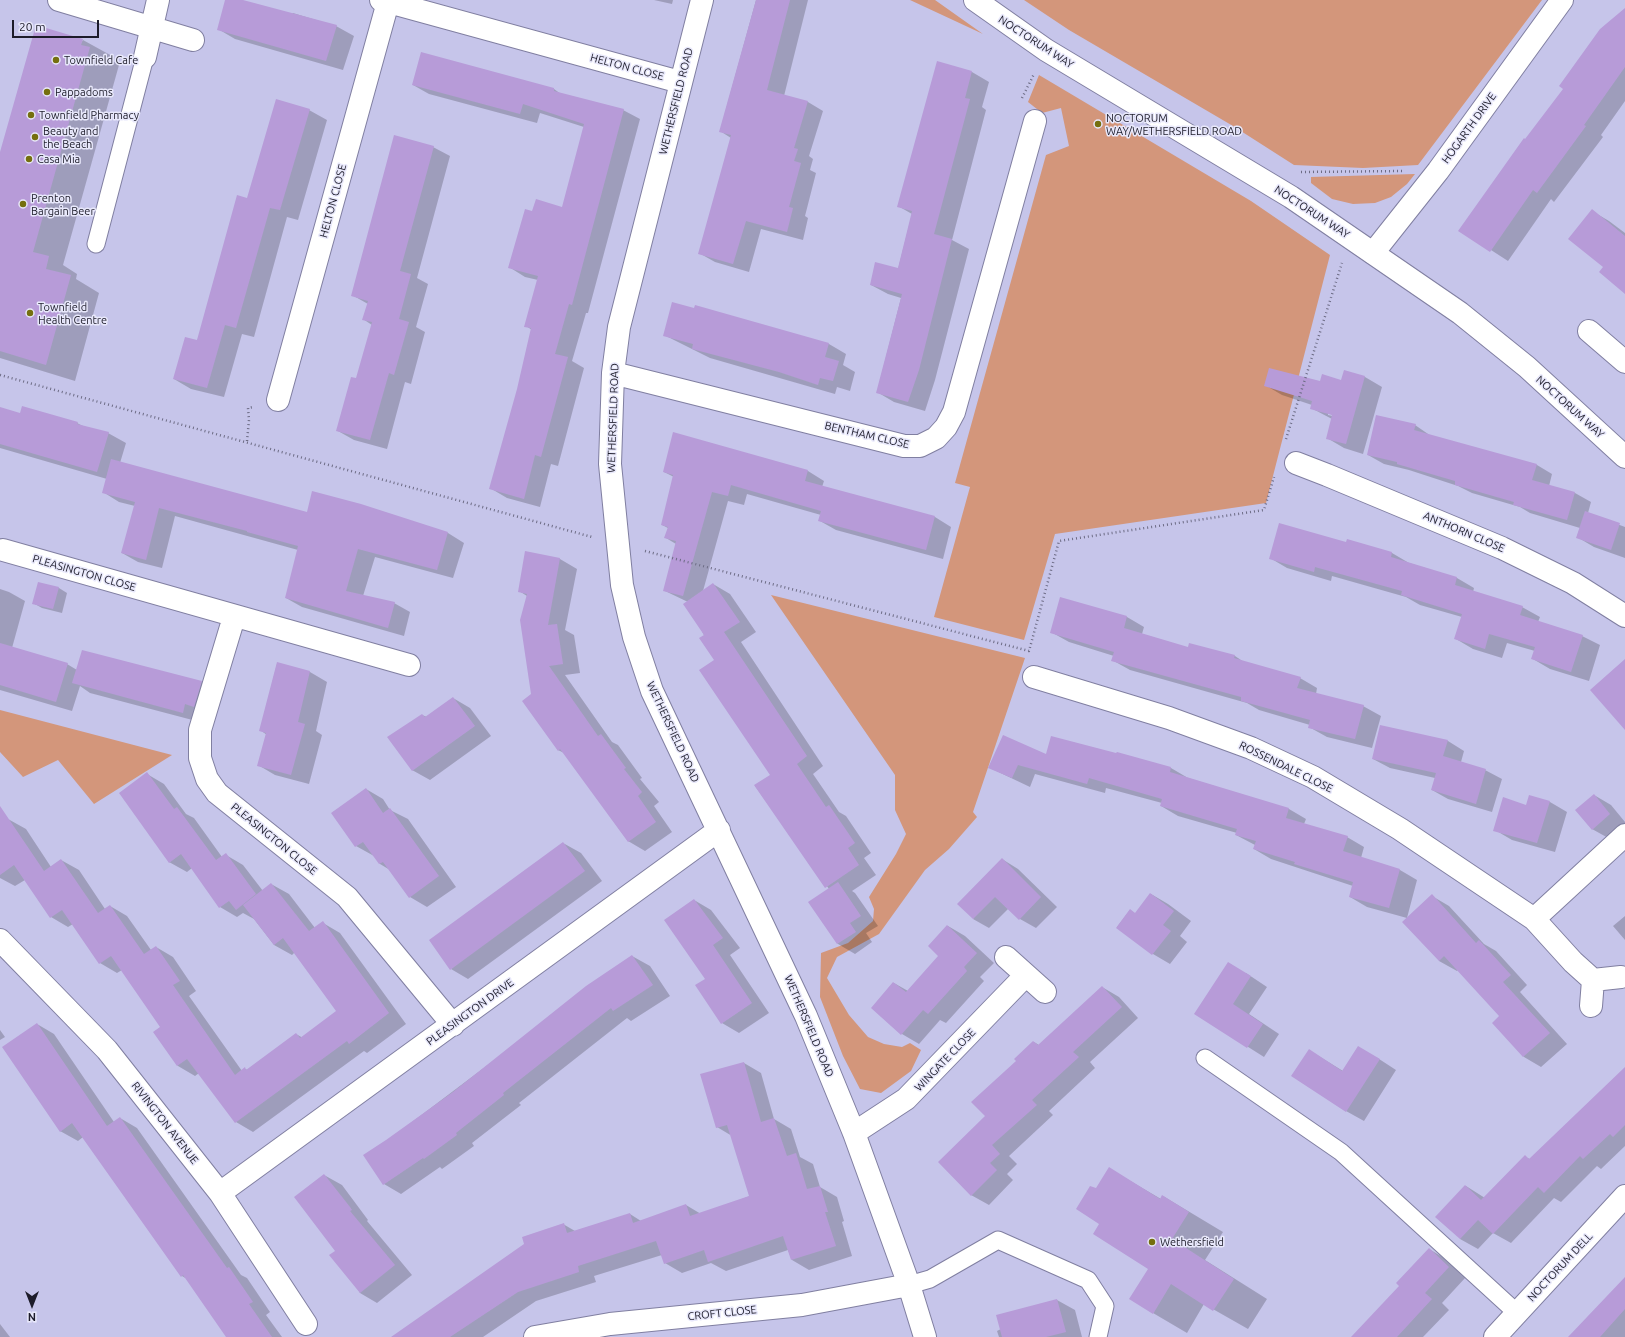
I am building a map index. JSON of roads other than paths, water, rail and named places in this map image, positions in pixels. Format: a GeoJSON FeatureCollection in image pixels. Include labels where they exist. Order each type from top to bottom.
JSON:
{"type":"FeatureCollection","features":[{"type":"Feature","properties":{"kind":"street"},"geometry":{"type":"LineString","coordinates":[[59,0],[151,29],[193,40]]}},
{"type":"Feature","properties":{"kind":"street"},"geometry":{"type":"LineString","coordinates":[[144,57],[158,0]]}},
{"type":"Feature","properties":{"kind":"street","name":"WETHERSFIELD ROAD"},"geometry":{"type":"LineString","coordinates":[[702,0],[680,82],[619,328],[613,373],[610,464],[616,543],[622,585],[634,637],[652,691],[806,1016],[854,1133],[909,1285],[925,1337]]}},
{"type":"Feature","properties":{"kind":"street","name":"NOCTORUM WAY"},"geometry":{"type":"LineString","coordinates":[[975,0],[1046,50],[1291,197],[1466,318],[1527,367],[1625,457]]}},
{"type":"Feature","properties":{"kind":"street","name":"HOGARTH DRIVE"},"geometry":{"type":"LineString","coordinates":[[1373,253],[1438,171],[1562,0]]}},
{"type":"Feature","properties":{"kind":"street","name":"HELTON CLOSE"},"geometry":{"type":"LineString","coordinates":[[278,400],[385,1],[680,82]]}},
{"type":"Feature","properties":{"kind":"street","name":"BENTHAM CLOSE"},"geometry":{"type":"LineString","coordinates":[[613,373],[904,446],[920,446],[936,438],[946,427],[954,412],[1034,121]]}},
{"type":"Feature","properties":{"kind":"street"},"geometry":{"type":"LineString","coordinates":[[1589,331],[1621,351]]}},
{"type":"Feature","properties":{"kind":"street","name":"ANTHORN CLOSE"},"geometry":{"type":"LineString","coordinates":[[1296,463],[1327,474],[1502,548],[1574,583],[1625,616]]}},
{"type":"Feature","properties":{"kind":"street","name":"PLEASINGTON CLOSE"},"geometry":{"type":"LineString","coordinates":[[3,550],[234,617],[409,665]]}},
{"type":"Feature","properties":{"kind":"street","name":"PLEASINGTON CLOSE"},"geometry":{"type":"LineString","coordinates":[[234,617],[200,730],[200,758],[207,779],[217,793],[346,897],[453,1025]]}},
{"type":"Feature","properties":{"kind":"street","name":"ROSSENDALE CLOSE"},"geometry":{"type":"LineString","coordinates":[[1034,677],[1169,718],[1251,748],[1313,777],[1400,829],[1534,919],[1573,962],[1592,980]]}},
{"type":"Feature","properties":{"kind":"street","name":"PLEASINGTON DRIVE"},"geometry":{"type":"LineString","coordinates":[[220,1193],[453,1025],[719,830]]}},
{"type":"Feature","properties":{"kind":"street"},"geometry":{"type":"LineString","coordinates":[[1534,919],[1625,835]]}},
{"type":"Feature","properties":{"kind":"street","name":"RIVINGTON AVENUE"},"geometry":{"type":"LineString","coordinates":[[0,940],[107,1050],[220,1193],[306,1324]]}},
{"type":"Feature","properties":{"kind":"street"},"geometry":{"type":"LineString","coordinates":[[1006,957],[1045,992]]}},
{"type":"Feature","properties":{"kind":"street","name":"WINGATE CLOSE"},"geometry":{"type":"LineString","coordinates":[[854,1133],[906,1099],[1026,975]]}},
{"type":"Feature","properties":{"kind":"street"},"geometry":{"type":"LineString","coordinates":[[1591,1006],[1592,980],[1621,977]]}},
{"type":"Feature","properties":{"kind":"street","name":"NOCTORUM DELL"},"geometry":{"type":"LineString","coordinates":[[1495,1337],[1625,1196]]}},
{"type":"Feature","properties":{"kind":"street","name":"CROFT CLOSE"},"geometry":{"type":"LineString","coordinates":[[535,1337],[612,1330],[802,1305],[909,1285]]}},
{"type":"Feature","properties":{"kind":"lane"},"geometry":{"type":"LineString","coordinates":[[96,244],[144,57]]}},
{"type":"Feature","properties":{"kind":"lane"},"geometry":{"type":"LineString","coordinates":[[1205,1058],[1341,1152],[1517,1313]]}},
{"type":"Feature","properties":{"kind":"lane"},"geometry":{"type":"LineString","coordinates":[[909,1285],[930,1278],[998,1240],[1088,1280],[1105,1306],[1098,1337]]}},
{"type":"Feature","properties":{"kind":"place","name":"Townfield Cafe"},"geometry":{"type":"Point","coordinates":[56,60]}},
{"type":"Feature","properties":{"kind":"place","name":"Pappadoms"},"geometry":{"type":"Point","coordinates":[47,92]}},
{"type":"Feature","properties":{"kind":"place","name":"Townfield Pharmacy"},"geometry":{"type":"Point","coordinates":[31,115]}},
{"type":"Feature","properties":{"kind":"place","name":"NOCTORUM WAY/WETHERSFIELD ROAD"},"geometry":{"type":"Point","coordinates":[1098,124]}},
{"type":"Feature","properties":{"kind":"place","name":"Beauty and the Beach"},"geometry":{"type":"Point","coordinates":[35,137]}},
{"type":"Feature","properties":{"kind":"place","name":"Casa Mia"},"geometry":{"type":"Point","coordinates":[29,159]}},
{"type":"Feature","properties":{"kind":"place","name":"Prenton Bargain Beer"},"geometry":{"type":"Point","coordinates":[23,204]}},
{"type":"Feature","properties":{"kind":"place","name":"Townfield Health Centre"},"geometry":{"type":"Point","coordinates":[30,313]}},
{"type":"Feature","properties":{"kind":"place","name":"Wethersfield"},"geometry":{"type":"Point","coordinates":[1152,1242]}}]}
